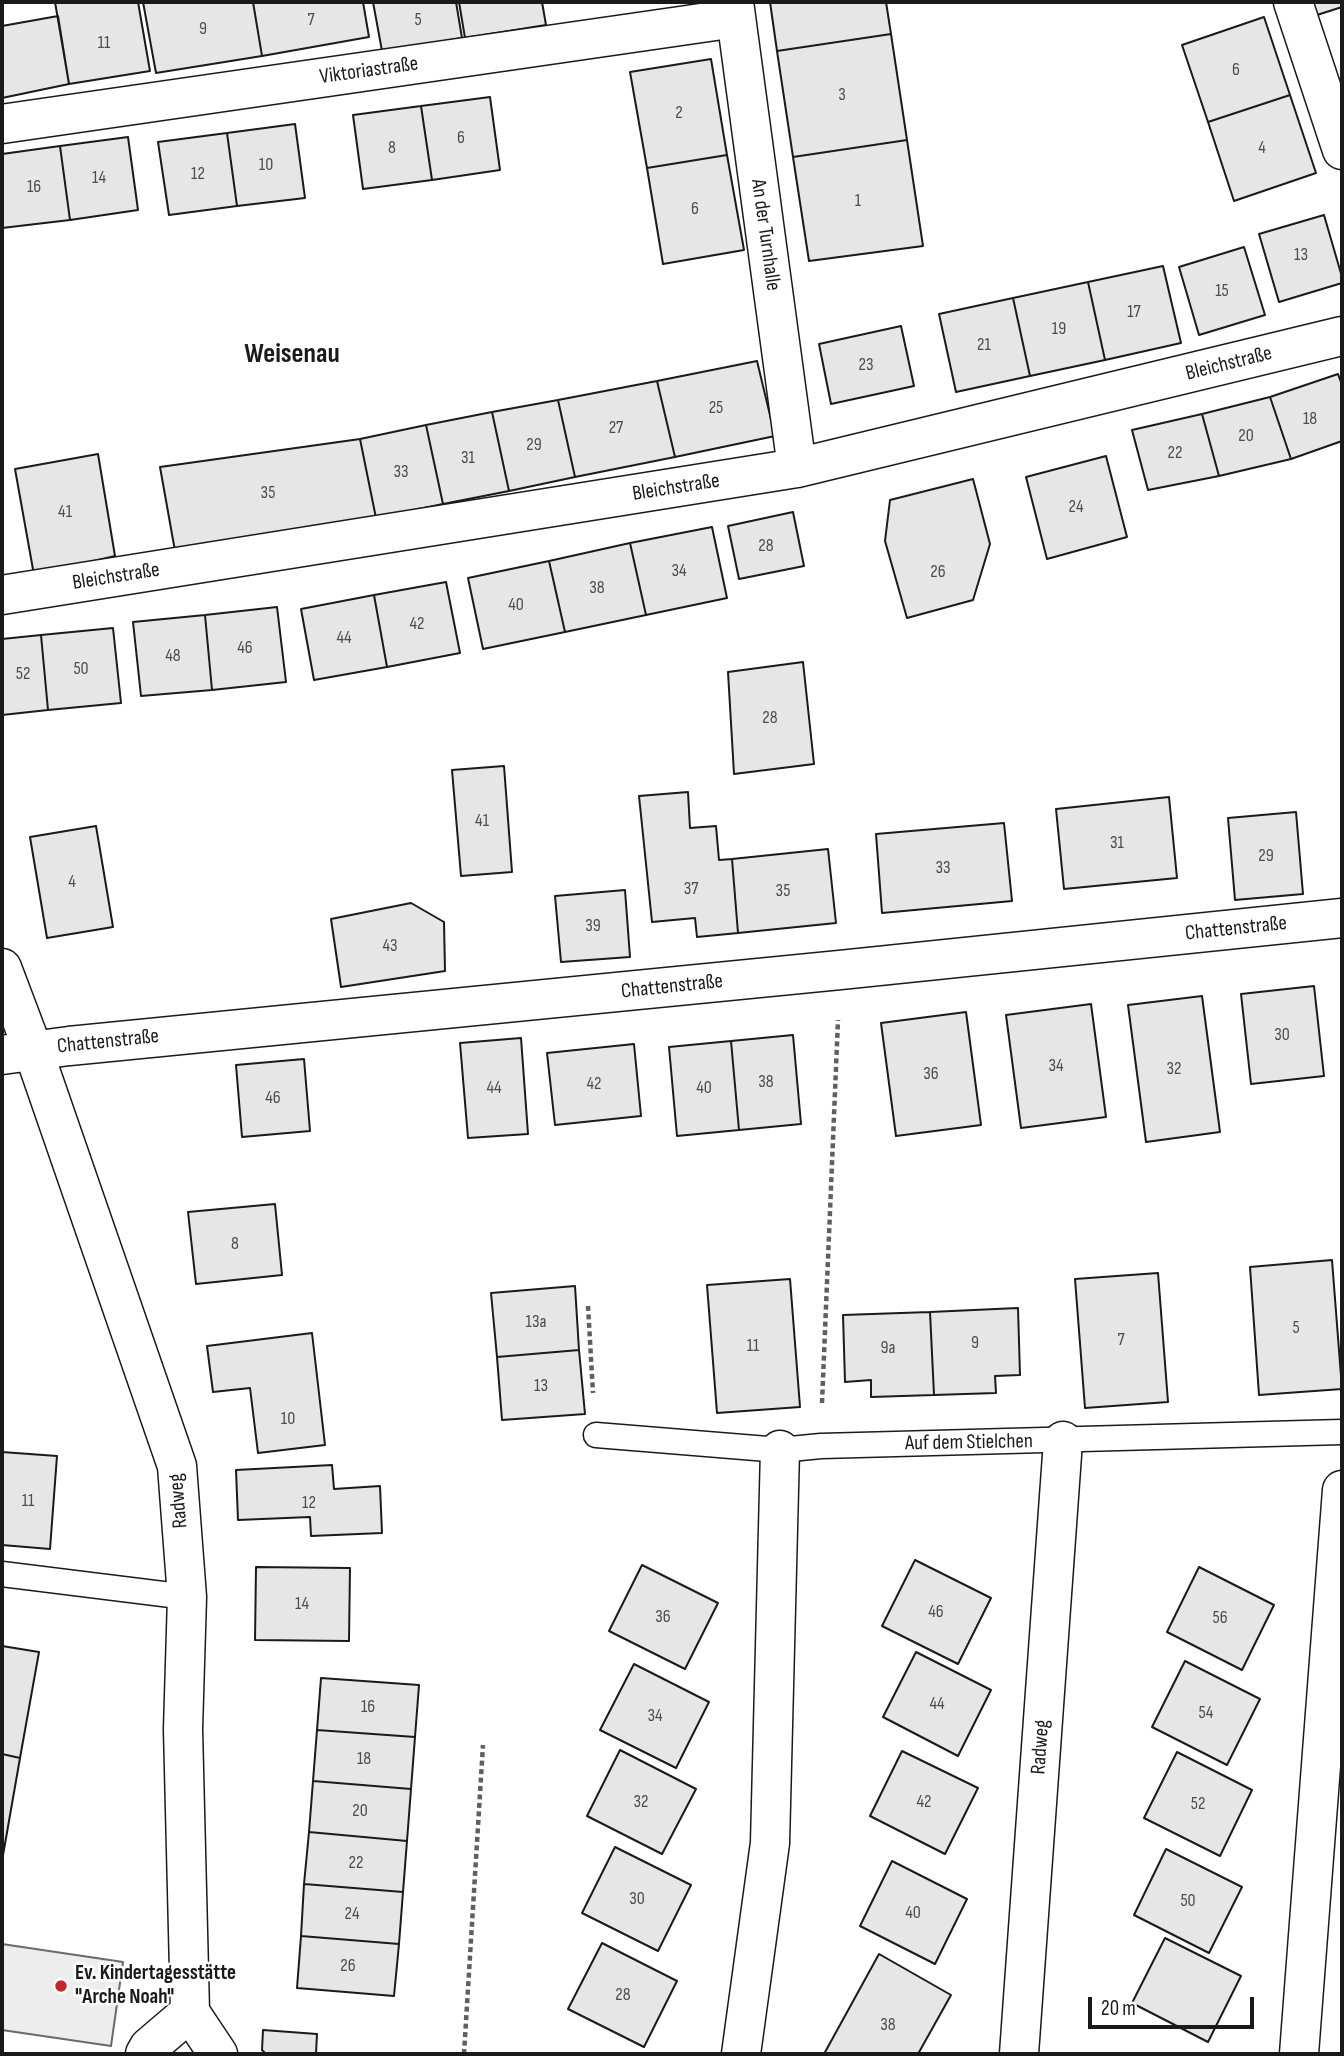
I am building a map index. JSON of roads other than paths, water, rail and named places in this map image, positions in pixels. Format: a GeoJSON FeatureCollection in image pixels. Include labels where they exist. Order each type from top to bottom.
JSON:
{"type":"FeatureCollection","features":[{"type":"Feature","properties":{"kind":"street"},"geometry":{"type":"LineString","coordinates":[[1293,2],[1342,150]]}},
{"type":"Feature","properties":{"kind":"street","name":"Viktoriastraße"},"geometry":{"type":"LineString","coordinates":[[2,124],[735,10]]}},
{"type":"Feature","properties":{"kind":"street","name":"An der Turnhalle"},"geometry":{"type":"LineString","coordinates":[[735,10],[797,468]]}},
{"type":"Feature","properties":{"kind":"street","name":"Bleichstraße"},"geometry":{"type":"LineString","coordinates":[[2,595],[797,468],[1342,336]]}},
{"type":"Feature","properties":{"kind":"street","name":"Chattenstraße"},"geometry":{"type":"LineString","coordinates":[[18,1053],[1342,918]]}},
{"type":"Feature","properties":{"kind":"street","name":"Radweg"},"geometry":{"type":"LineString","coordinates":[[2,968],[18,1053],[177,1466],[187,1597],[183,1729],[190,2012]]}},
{"type":"Feature","properties":{"kind":"street","name":"Radweg"},"geometry":{"type":"LineString","coordinates":[[1019,2054],[1063,1441]]}},
{"type":"Feature","properties":{"kind":"street"},"geometry":{"type":"LineString","coordinates":[[741,2054],[770,1843],[780,1450]]}},
{"type":"Feature","properties":{"kind":"street"},"geometry":{"type":"LineString","coordinates":[[1299,2054],[1342,1490]]}},
{"type":"Feature","properties":{"kind":"street"},"geometry":{"type":"LineString","coordinates":[[145,2054],[149,2047],[190,2012],[218,2054]]}},
{"type":"Feature","properties":{"kind":"lane","name":"Auf dem Stielchen"},"geometry":{"type":"LineString","coordinates":[[596,1435],[780,1450],[821,1446],[1342,1432]]}},
{"type":"Feature","properties":{"kind":"lane"},"geometry":{"type":"LineString","coordinates":[[2,1574],[187,1597]]}},
{"type":"Feature","properties":{"kind":"place","name":"Ev. Kindertagesstätte \"Arche Noah\""},"geometry":{"type":"Point","coordinates":[61,1986]}},
{"type":"Feature","properties":{"kind":"district","name":"Weisenau"},"geometry":{"type":"Point","coordinates":[292,355]}}]}
